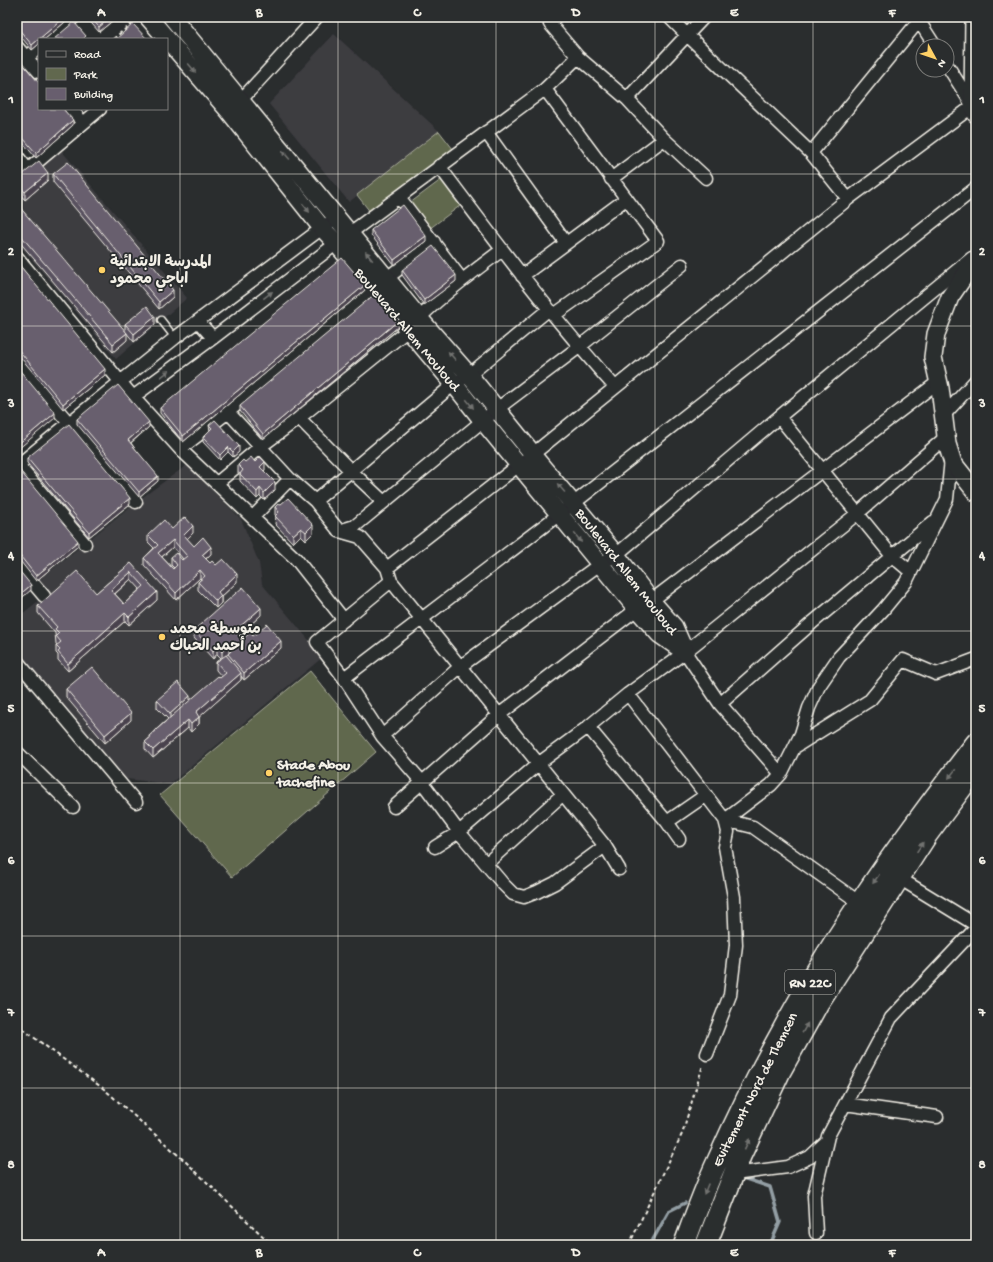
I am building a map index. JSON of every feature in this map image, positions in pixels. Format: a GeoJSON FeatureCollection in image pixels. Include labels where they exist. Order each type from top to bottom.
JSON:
{"type":"FeatureCollection","features":[{"type":"Feature","properties":{"kind":"highway","name":"Evitement Nord de Tlemcen"},"geometry":{"type":"LineString","coordinates":[[684,1245],[716,1164],[757,1079],[808,986],[860,902],[918,818],[976,743]]}},
{"type":"Feature","properties":{"kind":"highway","name":"Evitement Nord de Tlemcen"},"geometry":{"type":"LineString","coordinates":[[706,1245],[734,1174],[780,1072],[819,1002],[932,829],[976,769]]}},
{"type":"Feature","properties":{"kind":"main road","name":"Boulevard Allem Mouloud"},"geometry":{"type":"LineString","coordinates":[[172,17],[187,34],[235,106],[322,228],[343,238],[388,278],[414,324],[454,384],[483,421],[600,564],[644,605],[674,627],[685,652]]}},
{"type":"Feature","properties":{"kind":"main road"},"geometry":{"type":"LineString","coordinates":[[974,17],[975,110]]}},
{"type":"Feature","properties":{"kind":"main road","name":"Boulevard Allem Mouloud"},"geometry":{"type":"LineString","coordinates":[[141,19],[159,38]]}},
{"type":"Feature","properties":{"kind":"main road","name":"Boulevard Allem Mouloud"},"geometry":{"type":"LineString","coordinates":[[170,49],[235,106],[337,217],[343,238],[375,290],[469,375],[533,454],[533,456],[574,503],[616,555],[644,605]]}},
{"type":"Feature","properties":{"kind":"main road"},"geometry":{"type":"LineString","coordinates":[[976,259],[950,297],[936,334],[933,357],[951,459],[976,491]]}},
{"type":"Feature","properties":{"kind":"street"},"geometry":{"type":"LineString","coordinates":[[49,38],[74,17]]}},
{"type":"Feature","properties":{"kind":"street"},"geometry":{"type":"LineString","coordinates":[[235,106],[317,17]]}},
{"type":"Feature","properties":{"kind":"street"},"geometry":{"type":"LineString","coordinates":[[555,17],[550,24],[578,57],[627,99],[664,139],[706,178]]}},
{"type":"Feature","properties":{"kind":"street"},"geometry":{"type":"LineString","coordinates":[[669,17],[811,153],[848,198]]}},
{"type":"Feature","properties":{"kind":"street"},"geometry":{"type":"LineString","coordinates":[[627,99],[704,17]]}},
{"type":"Feature","properties":{"kind":"street"},"geometry":{"type":"LineString","coordinates":[[811,153],[919,18],[930,38]]}},
{"type":"Feature","properties":{"kind":"street"},"geometry":{"type":"LineString","coordinates":[[170,49],[187,34]]}},
{"type":"Feature","properties":{"kind":"street"},"geometry":{"type":"LineString","coordinates":[[17,47],[38,71]]}},
{"type":"Feature","properties":{"kind":"street"},"geometry":{"type":"LineString","coordinates":[[27,58],[38,48]]}},
{"type":"Feature","properties":{"kind":"street"},"geometry":{"type":"LineString","coordinates":[[134,397],[343,238],[399,198],[439,166],[545,89],[578,57]]}},
{"type":"Feature","properties":{"kind":"street"},"geometry":{"type":"LineString","coordinates":[[387,568],[520,465],[848,198],[975,110],[955,77]]}},
{"type":"Feature","properties":{"kind":"street"},"geometry":{"type":"LineString","coordinates":[[315,501],[454,384],[469,375],[551,312],[658,241],[545,89]]}},
{"type":"Feature","properties":{"kind":"street"},"geometry":{"type":"LineString","coordinates":[[73,110],[83,123]]}},
{"type":"Feature","properties":{"kind":"street"},"geometry":{"type":"LineString","coordinates":[[17,180],[99,110]]}},
{"type":"Feature","properties":{"kind":"street"},"geometry":{"type":"LineString","coordinates":[[486,132],[566,243]]}},
{"type":"Feature","properties":{"kind":"street"},"geometry":{"type":"LineString","coordinates":[[611,179],[664,139]]}},
{"type":"Feature","properties":{"kind":"street"},"geometry":{"type":"LineString","coordinates":[[17,156],[28,170]]}},
{"type":"Feature","properties":{"kind":"street"},"geometry":{"type":"LineString","coordinates":[[439,166],[522,276],[579,347],[615,387]]}},
{"type":"Feature","properties":{"kind":"street"},"geometry":{"type":"LineString","coordinates":[[344,678],[560,514],[976,188]]}},
{"type":"Feature","properties":{"kind":"street"},"geometry":{"type":"LineString","coordinates":[[399,198],[462,280]]}},
{"type":"Feature","properties":{"kind":"street"},"geometry":{"type":"LineString","coordinates":[[522,276],[626,199]]}},
{"type":"Feature","properties":{"kind":"street"},"geometry":{"type":"LineString","coordinates":[[85,544],[17,465],[175,338],[337,217]]}},
{"type":"Feature","properties":{"kind":"street"},"geometry":{"type":"LineString","coordinates":[[180,449],[228,412],[388,278],[434,242]]}},
{"type":"Feature","properties":{"kind":"street"},"geometry":{"type":"LineString","coordinates":[[217,483],[260,447],[300,418],[414,324],[462,280],[502,250]]}},
{"type":"Feature","properties":{"kind":"street"},"geometry":{"type":"LineString","coordinates":[[382,736],[461,666],[600,564],[616,555],[779,416],[976,255]]}},
{"type":"Feature","properties":{"kind":"street"},"geometry":{"type":"LineString","coordinates":[[17,257],[120,382],[180,449],[296,559],[344,620]]}},
{"type":"Feature","properties":{"kind":"street"},"geometry":{"type":"LineString","coordinates":[[339,531],[355,526],[497,409],[579,347],[682,265]]}},
{"type":"Feature","properties":{"kind":"street"},"geometry":{"type":"LineString","coordinates":[[198,321],[213,338]]}},
{"type":"Feature","properties":{"kind":"street"},"geometry":{"type":"LineString","coordinates":[[17,362],[136,502]]}},
{"type":"Feature","properties":{"kind":"street"},"geometry":{"type":"LineString","coordinates":[[943,416],[976,380]]}},
{"type":"Feature","properties":{"kind":"street"},"geometry":{"type":"LineString","coordinates":[[394,807],[500,714],[938,382]]}},
{"type":"Feature","properties":{"kind":"street"},"geometry":{"type":"LineString","coordinates":[[228,412],[290,479],[315,501],[339,531],[360,537],[387,568],[391,581],[500,714],[538,764],[605,846],[619,869]]}},
{"type":"Feature","properties":{"kind":"street"},"geometry":{"type":"LineString","coordinates":[[779,416],[892,556],[911,572]]}},
{"type":"Feature","properties":{"kind":"street"},"geometry":{"type":"LineString","coordinates":[[300,418],[350,470],[384,502]]}},
{"type":"Feature","properties":{"kind":"street"},"geometry":{"type":"LineString","coordinates":[[435,847],[458,832],[538,764],[685,652],[858,513],[946,437]]}},
{"type":"Feature","properties":{"kind":"street"},"geometry":{"type":"LineString","coordinates":[[725,820],[771,785],[781,774],[801,734],[809,708],[819,686],[839,657],[883,610],[906,582],[947,499],[951,459]]}},
{"type":"Feature","properties":{"kind":"street"},"geometry":{"type":"LineString","coordinates":[[253,517],[290,479]]}},
{"type":"Feature","properties":{"kind":"street"},"geometry":{"type":"LineString","coordinates":[[720,704],[812,623],[937,519]]}},
{"type":"Feature","properties":{"kind":"street"},"geometry":{"type":"LineString","coordinates":[[17,564],[44,596]]}},
{"type":"Feature","properties":{"kind":"street"},"geometry":{"type":"LineString","coordinates":[[391,581],[317,642],[344,678],[382,736],[422,782],[458,832],[513,894],[524,897],[555,883],[605,846]]}},
{"type":"Feature","properties":{"kind":"street"},"geometry":{"type":"LineString","coordinates":[[685,652],[720,704],[781,774]]}},
{"type":"Feature","properties":{"kind":"street"},"geometry":{"type":"LineString","coordinates":[[795,747],[870,700],[903,660],[936,674],[976,659]]}},
{"type":"Feature","properties":{"kind":"street"},"geometry":{"type":"LineString","coordinates":[[18,664],[136,802]]}},
{"type":"Feature","properties":{"kind":"street"},"geometry":{"type":"LineString","coordinates":[[628,694],[725,820],[728,832],[725,846],[734,897],[736,945],[730,995],[707,1054]]}},
{"type":"Feature","properties":{"kind":"street"},"geometry":{"type":"LineString","coordinates":[[588,727],[667,822],[679,839]]}},
{"type":"Feature","properties":{"kind":"street"},"geometry":{"type":"LineString","coordinates":[[17,752],[73,807]]}},
{"type":"Feature","properties":{"kind":"street"},"geometry":{"type":"LineString","coordinates":[[486,864],[563,794]]}},
{"type":"Feature","properties":{"kind":"street"},"geometry":{"type":"LineString","coordinates":[[667,822],[706,795]]}},
{"type":"Feature","properties":{"kind":"street"},"geometry":{"type":"LineString","coordinates":[[725,820],[753,826],[860,902]]}},
{"type":"Feature","properties":{"kind":"street"},"geometry":{"type":"LineString","coordinates":[[816,1233],[814,1196],[828,1136],[891,1018],[976,927],[899,878]]}},
{"type":"Feature","properties":{"kind":"street"},"geometry":{"type":"LineString","coordinates":[[845,1104],[937,1117]]}},
{"type":"Feature","properties":{"kind":"street"},"geometry":{"type":"LineString","coordinates":[[734,1174],[788,1166],[810,1157],[826,1142]]}},
{"type":"Feature","properties":{"kind":"lane"},"geometry":{"type":"LineString","coordinates":[[161,320],[175,338]]}},
{"type":"Feature","properties":{"kind":"path"},"geometry":{"type":"LineString","coordinates":[[114,38],[141,19]]}},
{"type":"Feature","properties":{"kind":"path"},"geometry":{"type":"LineString","coordinates":[[17,1025],[104,1089],[187,1163],[272,1245]]}},
{"type":"Feature","properties":{"kind":"path"},"geometry":{"type":"LineString","coordinates":[[629,1245],[682,1134],[707,1054]]}},
{"type":"Feature","properties":{"kind":"shaded area"},"geometry":{"type":"Polygon","coordinates":[[[334,34],[439,131],[349,202],[269,104],[334,34]]]}},
{"type":"Feature","properties":{"kind":"shaded area","name":"المدرسة الابتدائية اباجي محمود"},"geometry":{"type":"Polygon","coordinates":[[[60,149],[187,298],[116,359],[17,242],[17,186],[60,149]]]}},
{"type":"Feature","properties":{"kind":"shaded area","name":"متوسطة محمد بن أحمد الحباك"},"geometry":{"type":"Polygon","coordinates":[[[187,465],[241,519],[259,563],[262,584],[323,657],[170,784],[118,778],[17,655],[17,618],[47,594],[36,582],[136,502],[187,465]]]}},
{"type":"Feature","properties":{"kind":"green space"},"geometry":{"type":"Polygon","coordinates":[[[439,131],[453,149],[371,213],[357,195],[439,131]]]}},
{"type":"Feature","properties":{"kind":"green space"},"geometry":{"type":"Polygon","coordinates":[[[442,179],[461,205],[429,229],[410,203],[442,179]]]}},
{"type":"Feature","properties":{"kind":"green space","name":"Stade Abou tachefine"},"geometry":{"type":"Polygon","coordinates":[[[310,671],[376,752],[232,877],[160,795],[310,671]]]}},
{"type":"Feature","properties":{"kind":"building"},"geometry":{"type":"Polygon","coordinates":[[[17,17],[65,17],[40,38],[38,38],[38,40],[32,45],[17,27],[17,17]]]}},
{"type":"Feature","properties":{"kind":"building"},"geometry":{"type":"Polygon","coordinates":[[[90,17],[111,17],[99,27],[90,17]]]}},
{"type":"Feature","properties":{"kind":"building"},"geometry":{"type":"Polygon","coordinates":[[[74,22],[86,36],[84,38],[55,38],[74,22]]]}},
{"type":"Feature","properties":{"kind":"building"},"geometry":{"type":"Polygon","coordinates":[[[133,24],[146,38],[117,38],[133,24]]]}},
{"type":"Feature","properties":{"kind":"building"},"geometry":{"type":"Polygon","coordinates":[[[17,57],[38,82],[38,110],[64,110],[73,120],[36,153],[17,131],[17,57]]]}},
{"type":"Feature","properties":{"kind":"building"},"geometry":{"type":"Polygon","coordinates":[[[39,161],[48,173],[25,192],[17,183],[17,179],[39,161]]]}},
{"type":"Feature","properties":{"kind":"building"},"geometry":{"type":"Polygon","coordinates":[[[68,162],[173,290],[159,302],[53,174],[68,162]]]}},
{"type":"Feature","properties":{"kind":"building"},"geometry":{"type":"Polygon","coordinates":[[[17,204],[127,333],[113,344],[17,231],[17,204]]]}},
{"type":"Feature","properties":{"kind":"building"},"geometry":{"type":"Polygon","coordinates":[[[403,205],[426,236],[394,260],[371,230],[403,205]]]}},
{"type":"Feature","properties":{"kind":"building"},"geometry":{"type":"Polygon","coordinates":[[[433,246],[456,275],[424,300],[402,270],[433,246]]]}},
{"type":"Feature","properties":{"kind":"building"},"geometry":{"type":"Polygon","coordinates":[[[342,258],[365,285],[183,436],[160,408],[342,258]]]}},
{"type":"Feature","properties":{"kind":"building"},"geometry":{"type":"Polygon","coordinates":[[[17,262],[105,369],[63,404],[17,348],[17,262]]]}},
{"type":"Feature","properties":{"kind":"building"},"geometry":{"type":"Polygon","coordinates":[[[376,293],[399,320],[263,434],[240,406],[376,293]]]}},
{"type":"Feature","properties":{"kind":"building"},"geometry":{"type":"Polygon","coordinates":[[[147,306],[155,317],[134,334],[125,324],[147,306]]]}},
{"type":"Feature","properties":{"kind":"building"},"geometry":{"type":"Polygon","coordinates":[[[17,367],[55,413],[17,445],[17,367]]]}},
{"type":"Feature","properties":{"kind":"building"},"geometry":{"type":"Polygon","coordinates":[[[118,385],[149,422],[128,440],[158,476],[139,492],[77,419],[118,385]]]}},
{"type":"Feature","properties":{"kind":"building"},"geometry":{"type":"Polygon","coordinates":[[[215,420],[239,446],[233,452],[228,447],[220,455],[203,437],[212,428],[209,425],[215,420]]]}},
{"type":"Feature","properties":{"kind":"building"},"geometry":{"type":"Polygon","coordinates":[[[69,424],[130,498],[89,532],[27,458],[69,424]]]}},
{"type":"Feature","properties":{"kind":"building"},"geometry":{"type":"Polygon","coordinates":[[[251,457],[255,462],[260,457],[265,462],[260,467],[275,482],[264,493],[260,488],[257,492],[240,474],[243,470],[238,465],[243,460],[245,462],[251,457]]]}},
{"type":"Feature","properties":{"kind":"building"},"geometry":{"type":"Polygon","coordinates":[[[17,467],[78,541],[36,576],[17,552],[17,467]]]}},
{"type":"Feature","properties":{"kind":"building"},"geometry":{"type":"Polygon","coordinates":[[[288,498],[313,525],[306,532],[301,528],[293,535],[275,516],[279,512],[275,507],[288,498]]]}},
{"type":"Feature","properties":{"kind":"building"},"geometry":{"type":"Polygon","coordinates":[[[185,517],[193,526],[184,535],[194,546],[203,537],[211,547],[202,555],[210,563],[212,561],[216,565],[223,559],[237,574],[218,592],[221,596],[216,601],[198,582],[205,576],[200,570],[176,593],[144,558],[158,545],[148,535],[164,520],[172,529],[185,517]],[[173,540],[158,553],[173,569],[177,565],[171,557],[176,553],[182,560],[187,556],[173,540]]]}},
{"type":"Feature","properties":{"kind":"building"},"geometry":{"type":"Polygon","coordinates":[[[131,563],[157,592],[129,617],[125,613],[68,664],[58,652],[60,650],[56,646],[61,642],[56,636],[59,633],[55,629],[57,627],[38,606],[77,571],[96,593],[131,563]],[[131,572],[111,590],[124,604],[144,586],[131,572]]]}},
{"type":"Feature","properties":{"kind":"building"},"geometry":{"type":"Polygon","coordinates":[[[17,568],[31,585],[17,597],[17,568]]]}},
{"type":"Feature","properties":{"kind":"building"},"geometry":{"type":"Polygon","coordinates":[[[243,587],[261,608],[235,631],[242,639],[250,633],[253,636],[267,624],[281,641],[244,673],[228,654],[233,649],[229,645],[222,652],[217,647],[213,651],[194,630],[243,587]]]}},
{"type":"Feature","properties":{"kind":"building"},"geometry":{"type":"Polygon","coordinates":[[[226,655],[241,673],[196,712],[199,717],[191,724],[188,720],[153,750],[145,742],[151,737],[149,736],[218,676],[220,678],[226,673],[216,662],[226,655]]]}},
{"type":"Feature","properties":{"kind":"building"},"geometry":{"type":"Polygon","coordinates":[[[92,667],[131,713],[105,735],[66,689],[92,667]]]}},
{"type":"Feature","properties":{"kind":"building"},"geometry":{"type":"Polygon","coordinates":[[[178,682],[190,696],[170,714],[157,700],[178,682]]]}},
{"type":"Feature","properties":{"kind":"waterway"},"geometry":{"type":"LineString","coordinates":[[746,1179],[770,1187],[780,1222],[770,1245]]}},
{"type":"Feature","properties":{"kind":"waterway"},"geometry":{"type":"LineString","coordinates":[[650,1245],[669,1211],[685,1203]]}},
{"type":"Feature","properties":{"kind":"place","name":"المدرسة الابتدائية اباجي محمود"},"geometry":{"type":"Point","coordinates":[102,270]}},
{"type":"Feature","properties":{"kind":"place","name":"متوسطة محمد بن أحمد الحباك"},"geometry":{"type":"Point","coordinates":[162,637]}},
{"type":"Feature","properties":{"kind":"place","name":"Stade Abou tachefine"},"geometry":{"type":"Point","coordinates":[269,773]}}]}
